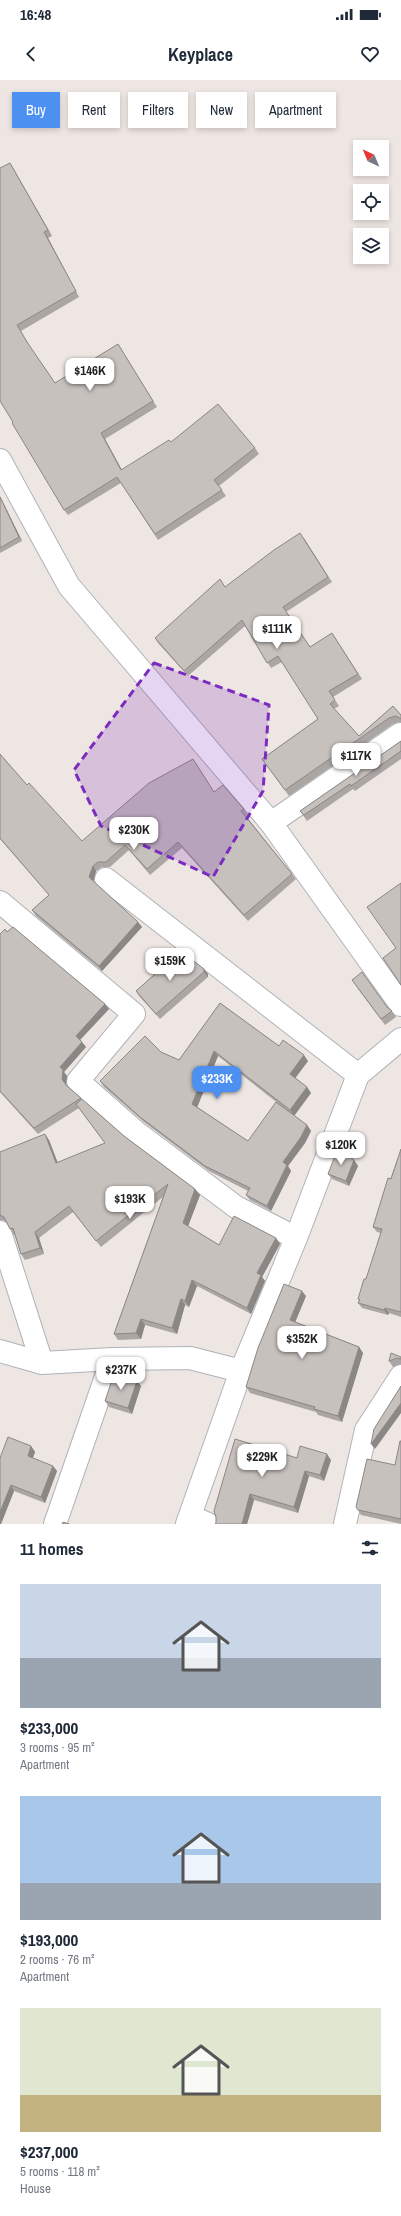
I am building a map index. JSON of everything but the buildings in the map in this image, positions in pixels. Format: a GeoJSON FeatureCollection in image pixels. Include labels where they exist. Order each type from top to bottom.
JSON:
{"type":"FeatureCollection","features":[{"type":"Feature","properties":{"kind":"street"},"geometry":{"type":"LineString","coordinates":[[0,460],[69,586],[271,823],[401,1005]]}},
{"type":"Feature","properties":{"kind":"street"},"geometry":{"type":"LineString","coordinates":[[271,823],[400,734]]}},
{"type":"Feature","properties":{"kind":"street"},"geometry":{"type":"LineString","coordinates":[[106,879],[358,1075]]}},
{"type":"Feature","properties":{"kind":"street"},"geometry":{"type":"LineString","coordinates":[[0,902],[134,1014],[78,1081],[136,1132],[236,1207],[296,1238]]}},
{"type":"Feature","properties":{"kind":"street"},"geometry":{"type":"LineString","coordinates":[[195,1521],[241,1371],[296,1238],[358,1075],[401,1038]]}},
{"type":"Feature","properties":{"kind":"street"},"geometry":{"type":"LineString","coordinates":[[0,1232],[42,1363]]}},
{"type":"Feature","properties":{"kind":"street"},"geometry":{"type":"LineString","coordinates":[[0,1351],[42,1363],[112,1359],[190,1358],[241,1371]]}},
{"type":"Feature","properties":{"kind":"street"},"geometry":{"type":"LineString","coordinates":[[55,1524],[112,1359]]}},
{"type":"Feature","properties":{"kind":"street"},"geometry":{"type":"LineString","coordinates":[[345,1524],[366,1430],[401,1376]]}},
{"type":"Feature","properties":{"kind":"highlighted area"},"geometry":{"type":"Polygon","coordinates":[[[154,663],[269,705],[263,791],[213,877],[101,826],[74,770],[154,663]]]}}]}
